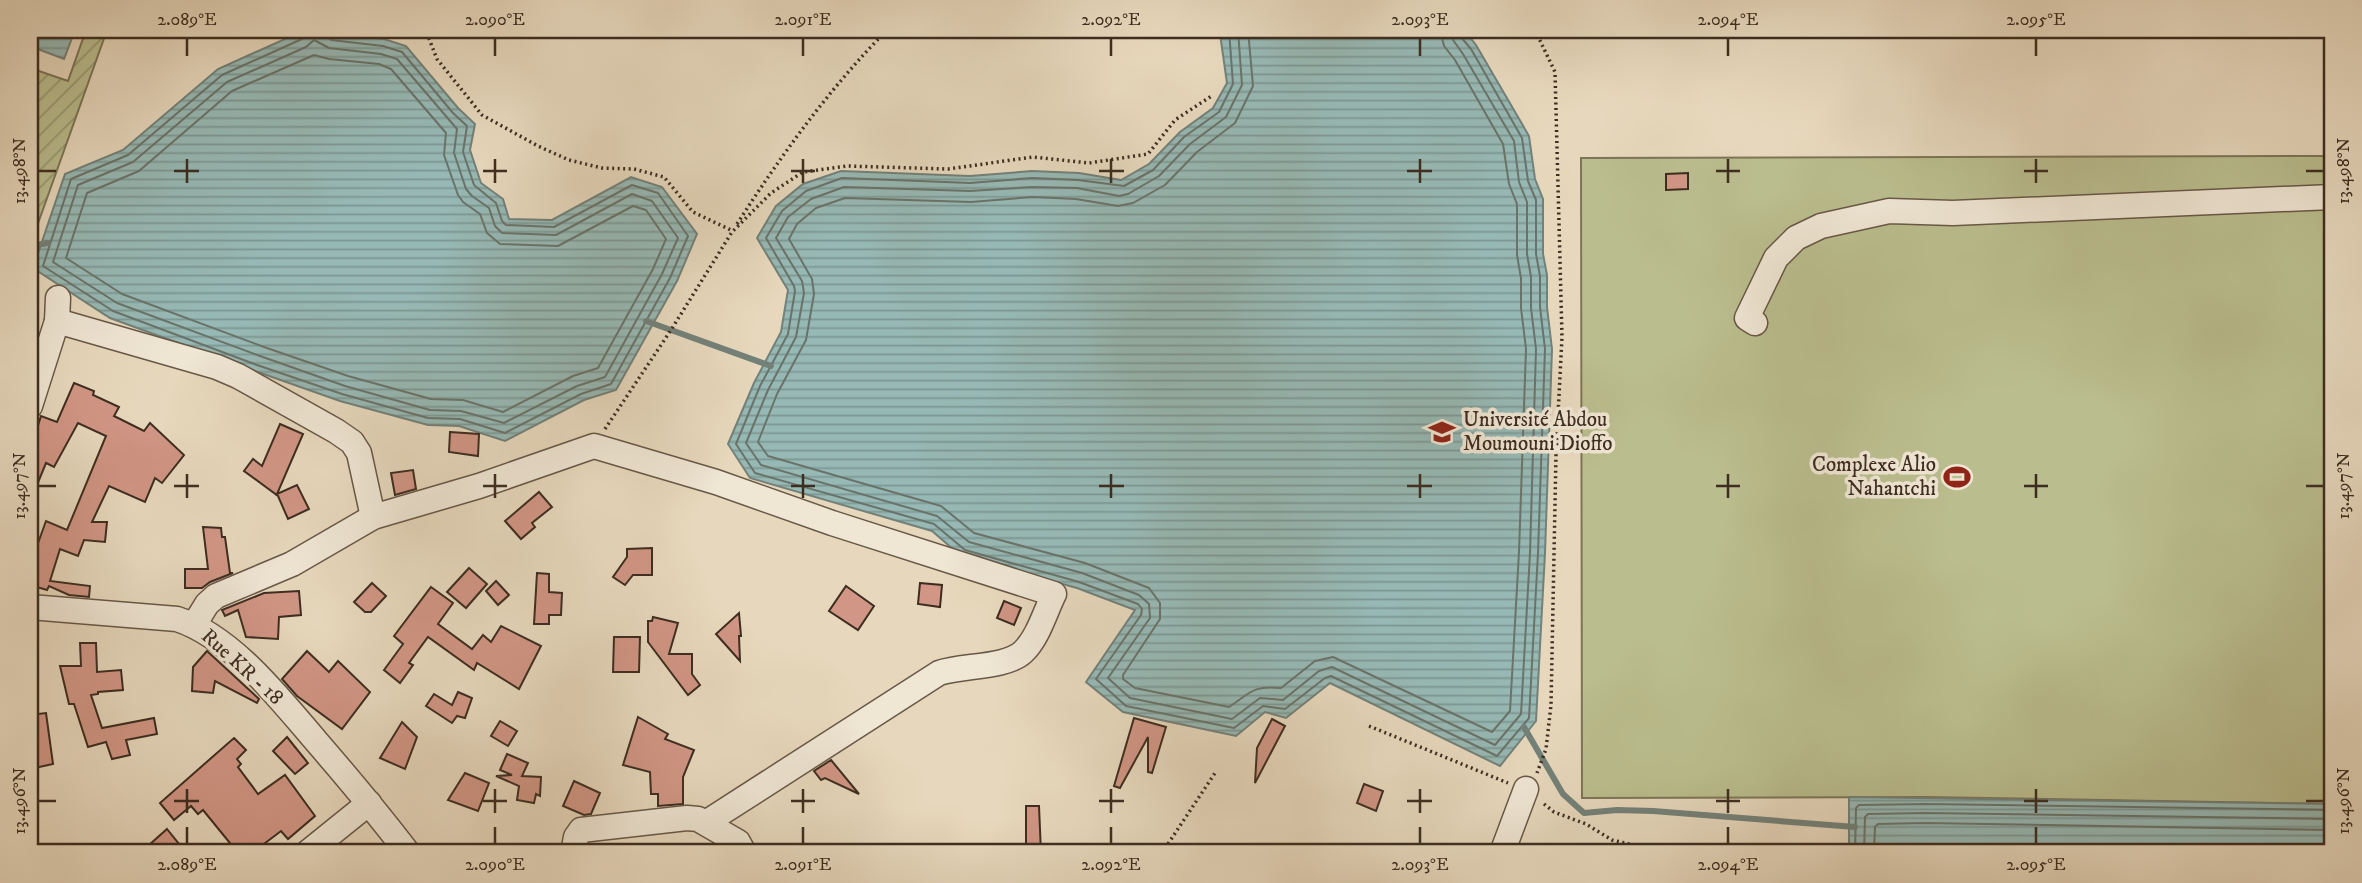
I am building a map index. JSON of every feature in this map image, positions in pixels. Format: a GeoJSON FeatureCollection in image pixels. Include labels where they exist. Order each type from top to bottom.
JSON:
{"type":"FeatureCollection","features":[{"type":"Feature","properties":{"kind":"street"},"geometry":{"type":"LineString","coordinates":[[1755,323],[1747,318],[1754,300],[1776,258],[1796,238],[1821,226],[1889,211],[1953,213],[2332,197]]}},
{"type":"Feature","properties":{"kind":"street"},"geometry":{"type":"LineString","coordinates":[[30,407],[57,309],[238,376],[336,431],[352,442],[359,453],[373,517]]}},
{"type":"Feature","properties":{"kind":"street"},"geometry":{"type":"LineString","coordinates":[[194,625],[207,604],[216,596],[292,564],[373,517],[478,486],[594,446],[716,482],[832,523],[1054,594],[1032,641],[1013,659],[954,668],[939,673],[707,822]]}},
{"type":"Feature","properties":{"kind":"street","name":"Rue KR - 18"},"geometry":{"type":"LineString","coordinates":[[30,607],[177,620],[194,625],[215,638],[263,681],[369,803],[408,853]]}},
{"type":"Feature","properties":{"kind":"street"},"geometry":{"type":"LineString","coordinates":[[1502,853],[1526,789]]}},
{"type":"Feature","properties":{"kind":"street"},"geometry":{"type":"LineString","coordinates":[[307,853],[369,803]]}},
{"type":"Feature","properties":{"kind":"street"},"geometry":{"type":"LineString","coordinates":[[573,853],[576,837],[581,830],[687,818],[707,822],[738,842],[744,853]]}},
{"type":"Feature","properties":{"kind":"path"},"geometry":{"type":"LineString","coordinates":[[358,30],[365,30]]}},
{"type":"Feature","properties":{"kind":"path"},"geometry":{"type":"LineString","coordinates":[[415,30],[428,36],[437,59],[482,115],[569,160],[602,168],[634,169],[664,177],[693,212],[732,232]]}},
{"type":"Feature","properties":{"kind":"path"},"geometry":{"type":"LineString","coordinates":[[594,446],[778,160],[815,110],[887,30]]}},
{"type":"Feature","properties":{"kind":"path"},"geometry":{"type":"LineString","coordinates":[[1526,789],[1540,768],[1546,749],[1552,705],[1556,454],[1562,337],[1555,72],[1535,30]]}},
{"type":"Feature","properties":{"kind":"path"},"geometry":{"type":"LineString","coordinates":[[732,232],[771,193],[803,172],[848,166],[948,169],[1033,157],[1089,163],[1148,154],[1175,120],[1213,95]]}},
{"type":"Feature","properties":{"kind":"path"},"geometry":{"type":"LineString","coordinates":[[1162,853],[1214,773]]}},
{"type":"Feature","properties":{"kind":"green space"},"geometry":{"type":"Polygon","coordinates":[[[86,30],[107,30],[31,243],[30,68],[68,81],[86,30]]]}},
{"type":"Feature","properties":{"kind":"green space","name":"Complexe Alio Nahantchi"},"geometry":{"type":"Polygon","coordinates":[[[2332,156],[2332,804],[1926,797],[1582,798],[1581,158],[2332,156]]]}},
{"type":"Feature","properties":{"kind":"water"},"geometry":{"type":"Polygon","coordinates":[[[30,30],[75,30],[64,59],[30,46],[30,30]]]}},
{"type":"Feature","properties":{"kind":"water"},"geometry":{"type":"Polygon","coordinates":[[[305,30],[384,39],[406,46],[458,108],[475,124],[470,150],[481,183],[503,199],[509,219],[552,220],[631,177],[662,187],[697,234],[677,281],[616,390],[584,400],[505,441],[459,426],[428,425],[340,401],[110,318],[33,268],[65,174],[123,150],[218,69],[305,30]]]}},
{"type":"Feature","properties":{"kind":"water"},"geometry":{"type":"Polygon","coordinates":[[[1225,30],[1464,30],[1476,45],[1529,136],[1535,179],[1543,199],[1543,254],[1552,349],[1545,553],[1536,721],[1500,766],[1330,683],[1286,718],[1265,712],[1236,736],[1123,712],[1086,682],[1135,610],[1077,588],[961,556],[932,531],[750,478],[728,444],[754,383],[781,332],[788,290],[757,238],[776,206],[803,184],[841,171],[970,176],[1032,171],[1079,173],[1121,180],[1149,164],[1180,132],[1213,108],[1227,83],[1220,34],[1225,30]]]}},
{"type":"Feature","properties":{"kind":"water"},"geometry":{"type":"Polygon","coordinates":[[[1849,797],[2332,804],[2332,853],[1849,853],[1849,797]]]}},
{"type":"Feature","properties":{"kind":"building"},"geometry":{"type":"Polygon","coordinates":[[[1688,173],[1688,189],[1666,190],[1666,174],[1688,173]]]}},
{"type":"Feature","properties":{"kind":"building"},"geometry":{"type":"Polygon","coordinates":[[[74,383],[94,391],[93,395],[119,407],[114,416],[144,431],[150,423],[184,455],[162,483],[155,478],[145,502],[109,486],[92,522],[107,522],[105,542],[84,540],[78,556],[60,549],[50,581],[90,586],[89,597],[69,595],[49,586],[47,590],[30,585],[30,556],[33,557],[46,521],[67,530],[106,436],[78,423],[54,467],[46,463],[30,502],[30,451],[41,416],[57,422],[74,383]]]}},
{"type":"Feature","properties":{"kind":"building"},"geometry":{"type":"Polygon","coordinates":[[[280,424],[303,434],[277,494],[297,485],[309,509],[288,519],[278,496],[244,471],[253,459],[262,466],[280,424]]]}},
{"type":"Feature","properties":{"kind":"building"},"geometry":{"type":"Polygon","coordinates":[[[450,432],[479,434],[478,456],[449,452],[450,432]]]}},
{"type":"Feature","properties":{"kind":"building"},"geometry":{"type":"Polygon","coordinates":[[[413,470],[416,489],[395,495],[391,473],[413,470]]]}},
{"type":"Feature","properties":{"kind":"building"},"geometry":{"type":"Polygon","coordinates":[[[539,492],[552,507],[532,523],[535,527],[521,539],[505,521],[539,492]]]}},
{"type":"Feature","properties":{"kind":"building"},"geometry":{"type":"Polygon","coordinates":[[[203,527],[221,528],[222,537],[225,537],[230,573],[233,573],[202,588],[185,588],[185,569],[208,569],[203,527]]]}},
{"type":"Feature","properties":{"kind":"building"},"geometry":{"type":"Polygon","coordinates":[[[652,548],[652,575],[633,575],[625,585],[613,577],[627,557],[627,549],[652,548]]]}},
{"type":"Feature","properties":{"kind":"building"},"geometry":{"type":"Polygon","coordinates":[[[469,568],[487,584],[466,608],[447,592],[469,568]]]}},
{"type":"Feature","properties":{"kind":"building"},"geometry":{"type":"Polygon","coordinates":[[[537,573],[549,574],[549,592],[562,593],[561,615],[549,615],[549,624],[534,624],[537,573]]]}},
{"type":"Feature","properties":{"kind":"building"},"geometry":{"type":"Polygon","coordinates":[[[496,581],[509,595],[498,605],[486,591],[496,581]]]}},
{"type":"Feature","properties":{"kind":"building"},"geometry":{"type":"Polygon","coordinates":[[[372,583],[386,596],[371,612],[365,612],[354,602],[372,583]]]}},
{"type":"Feature","properties":{"kind":"building"},"geometry":{"type":"Polygon","coordinates":[[[920,583],[942,585],[940,607],[918,604],[920,583]]]}},
{"type":"Feature","properties":{"kind":"building"},"geometry":{"type":"Polygon","coordinates":[[[846,586],[874,606],[858,630],[829,611],[846,586]]]}},
{"type":"Feature","properties":{"kind":"building"},"geometry":{"type":"Polygon","coordinates":[[[431,587],[453,603],[438,624],[472,649],[483,635],[491,642],[501,626],[541,646],[519,689],[477,663],[474,670],[428,637],[409,663],[413,665],[400,683],[384,670],[403,644],[394,636],[431,587]]]}},
{"type":"Feature","properties":{"kind":"building"},"geometry":{"type":"Polygon","coordinates":[[[299,591],[301,615],[279,617],[278,639],[246,637],[238,610],[225,616],[222,610],[264,593],[299,591]]]}},
{"type":"Feature","properties":{"kind":"building"},"geometry":{"type":"Polygon","coordinates":[[[1004,601],[1021,608],[1014,625],[997,618],[1004,601]]]}},
{"type":"Feature","properties":{"kind":"building"},"geometry":{"type":"Polygon","coordinates":[[[739,613],[741,636],[740,661],[716,634],[739,613]]]}},
{"type":"Feature","properties":{"kind":"building"},"geometry":{"type":"Polygon","coordinates":[[[653,617],[678,623],[669,654],[692,654],[692,674],[700,685],[688,695],[648,642],[648,621],[652,621],[653,617]]]}},
{"type":"Feature","properties":{"kind":"building"},"geometry":{"type":"Polygon","coordinates":[[[614,637],[640,637],[639,672],[613,672],[614,637]]]}},
{"type":"Feature","properties":{"kind":"building"},"geometry":{"type":"Polygon","coordinates":[[[80,643],[96,643],[97,672],[121,670],[123,690],[91,695],[102,728],[154,718],[157,734],[126,740],[130,755],[112,759],[106,742],[88,747],[74,704],[69,704],[60,666],[81,666],[80,643]]]}},
{"type":"Feature","properties":{"kind":"building"},"geometry":{"type":"Polygon","coordinates":[[[207,651],[259,699],[257,703],[215,681],[213,693],[192,691],[193,667],[207,651]]]}},
{"type":"Feature","properties":{"kind":"building"},"geometry":{"type":"Polygon","coordinates":[[[307,651],[329,672],[338,661],[370,692],[342,729],[297,696],[282,679],[307,651]]]}},
{"type":"Feature","properties":{"kind":"building"},"geometry":{"type":"Polygon","coordinates":[[[458,692],[472,698],[465,718],[457,716],[452,723],[426,706],[434,694],[452,705],[458,692]]]}},
{"type":"Feature","properties":{"kind":"building"},"geometry":{"type":"Polygon","coordinates":[[[46,713],[53,764],[30,769],[30,715],[46,713]]]}},
{"type":"Feature","properties":{"kind":"building"},"geometry":{"type":"Polygon","coordinates":[[[638,717],[668,734],[665,739],[694,750],[683,777],[683,804],[658,806],[658,794],[651,794],[650,772],[623,765],[638,717]]]}},
{"type":"Feature","properties":{"kind":"building"},"geometry":{"type":"Polygon","coordinates":[[[1134,718],[1166,727],[1152,773],[1148,772],[1148,737],[1120,788],[1114,786],[1134,718]]]}},
{"type":"Feature","properties":{"kind":"building"},"geometry":{"type":"Polygon","coordinates":[[[1272,719],[1285,726],[1255,783],[1257,748],[1272,719]]]}},
{"type":"Feature","properties":{"kind":"building"},"geometry":{"type":"Polygon","coordinates":[[[500,721],[517,731],[508,746],[491,736],[500,721]]]}},
{"type":"Feature","properties":{"kind":"building"},"geometry":{"type":"Polygon","coordinates":[[[402,722],[417,737],[405,769],[380,758],[402,722]]]}},
{"type":"Feature","properties":{"kind":"building"},"geometry":{"type":"Polygon","coordinates":[[[287,737],[308,763],[295,774],[273,751],[287,737]]]}},
{"type":"Feature","properties":{"kind":"building"},"geometry":{"type":"Polygon","coordinates":[[[234,738],[246,750],[237,759],[241,764],[238,767],[258,794],[285,775],[315,816],[288,839],[281,831],[252,853],[238,853],[203,810],[198,814],[191,806],[174,820],[160,803],[234,738]]]}},
{"type":"Feature","properties":{"kind":"building"},"geometry":{"type":"Polygon","coordinates":[[[507,754],[528,763],[522,776],[541,777],[540,796],[536,794],[534,803],[517,800],[519,786],[496,776],[512,775],[500,770],[507,754]]]}},
{"type":"Feature","properties":{"kind":"building"},"geometry":{"type":"Polygon","coordinates":[[[831,760],[859,794],[825,778],[821,780],[814,771],[831,760]]]}},
{"type":"Feature","properties":{"kind":"building"},"geometry":{"type":"Polygon","coordinates":[[[465,773],[489,783],[478,811],[448,800],[465,773]]]}},
{"type":"Feature","properties":{"kind":"building"},"geometry":{"type":"Polygon","coordinates":[[[574,781],[600,793],[591,814],[584,815],[563,806],[574,781]]]}},
{"type":"Feature","properties":{"kind":"building"},"geometry":{"type":"Polygon","coordinates":[[[1364,784],[1383,791],[1376,811],[1357,803],[1364,784]]]}},
{"type":"Feature","properties":{"kind":"building"},"geometry":{"type":"Polygon","coordinates":[[[1026,806],[1039,806],[1041,853],[1026,853],[1026,806]]]}},
{"type":"Feature","properties":{"kind":"building"},"geometry":{"type":"Polygon","coordinates":[[[167,829],[179,844],[169,853],[140,853],[167,829]]]}},
{"type":"Feature","properties":{"kind":"waterway"},"geometry":{"type":"LineString","coordinates":[[30,246],[48,243]]}},
{"type":"Feature","properties":{"kind":"waterway"},"geometry":{"type":"LineString","coordinates":[[646,321],[771,366]]}},
{"type":"Feature","properties":{"kind":"waterway"},"geometry":{"type":"LineString","coordinates":[[1524,727],[1563,794],[1584,813],[1653,811],[1855,827]]}},
{"type":"Feature","properties":{"kind":"place","name":"Université Abdou Moumouni Dioffo"},"geometry":{"type":"Point","coordinates":[1442,432]}},
{"type":"Feature","properties":{"kind":"place","name":"Complexe Alio Nahantchi"},"geometry":{"type":"Point","coordinates":[1957,477]}}]}
